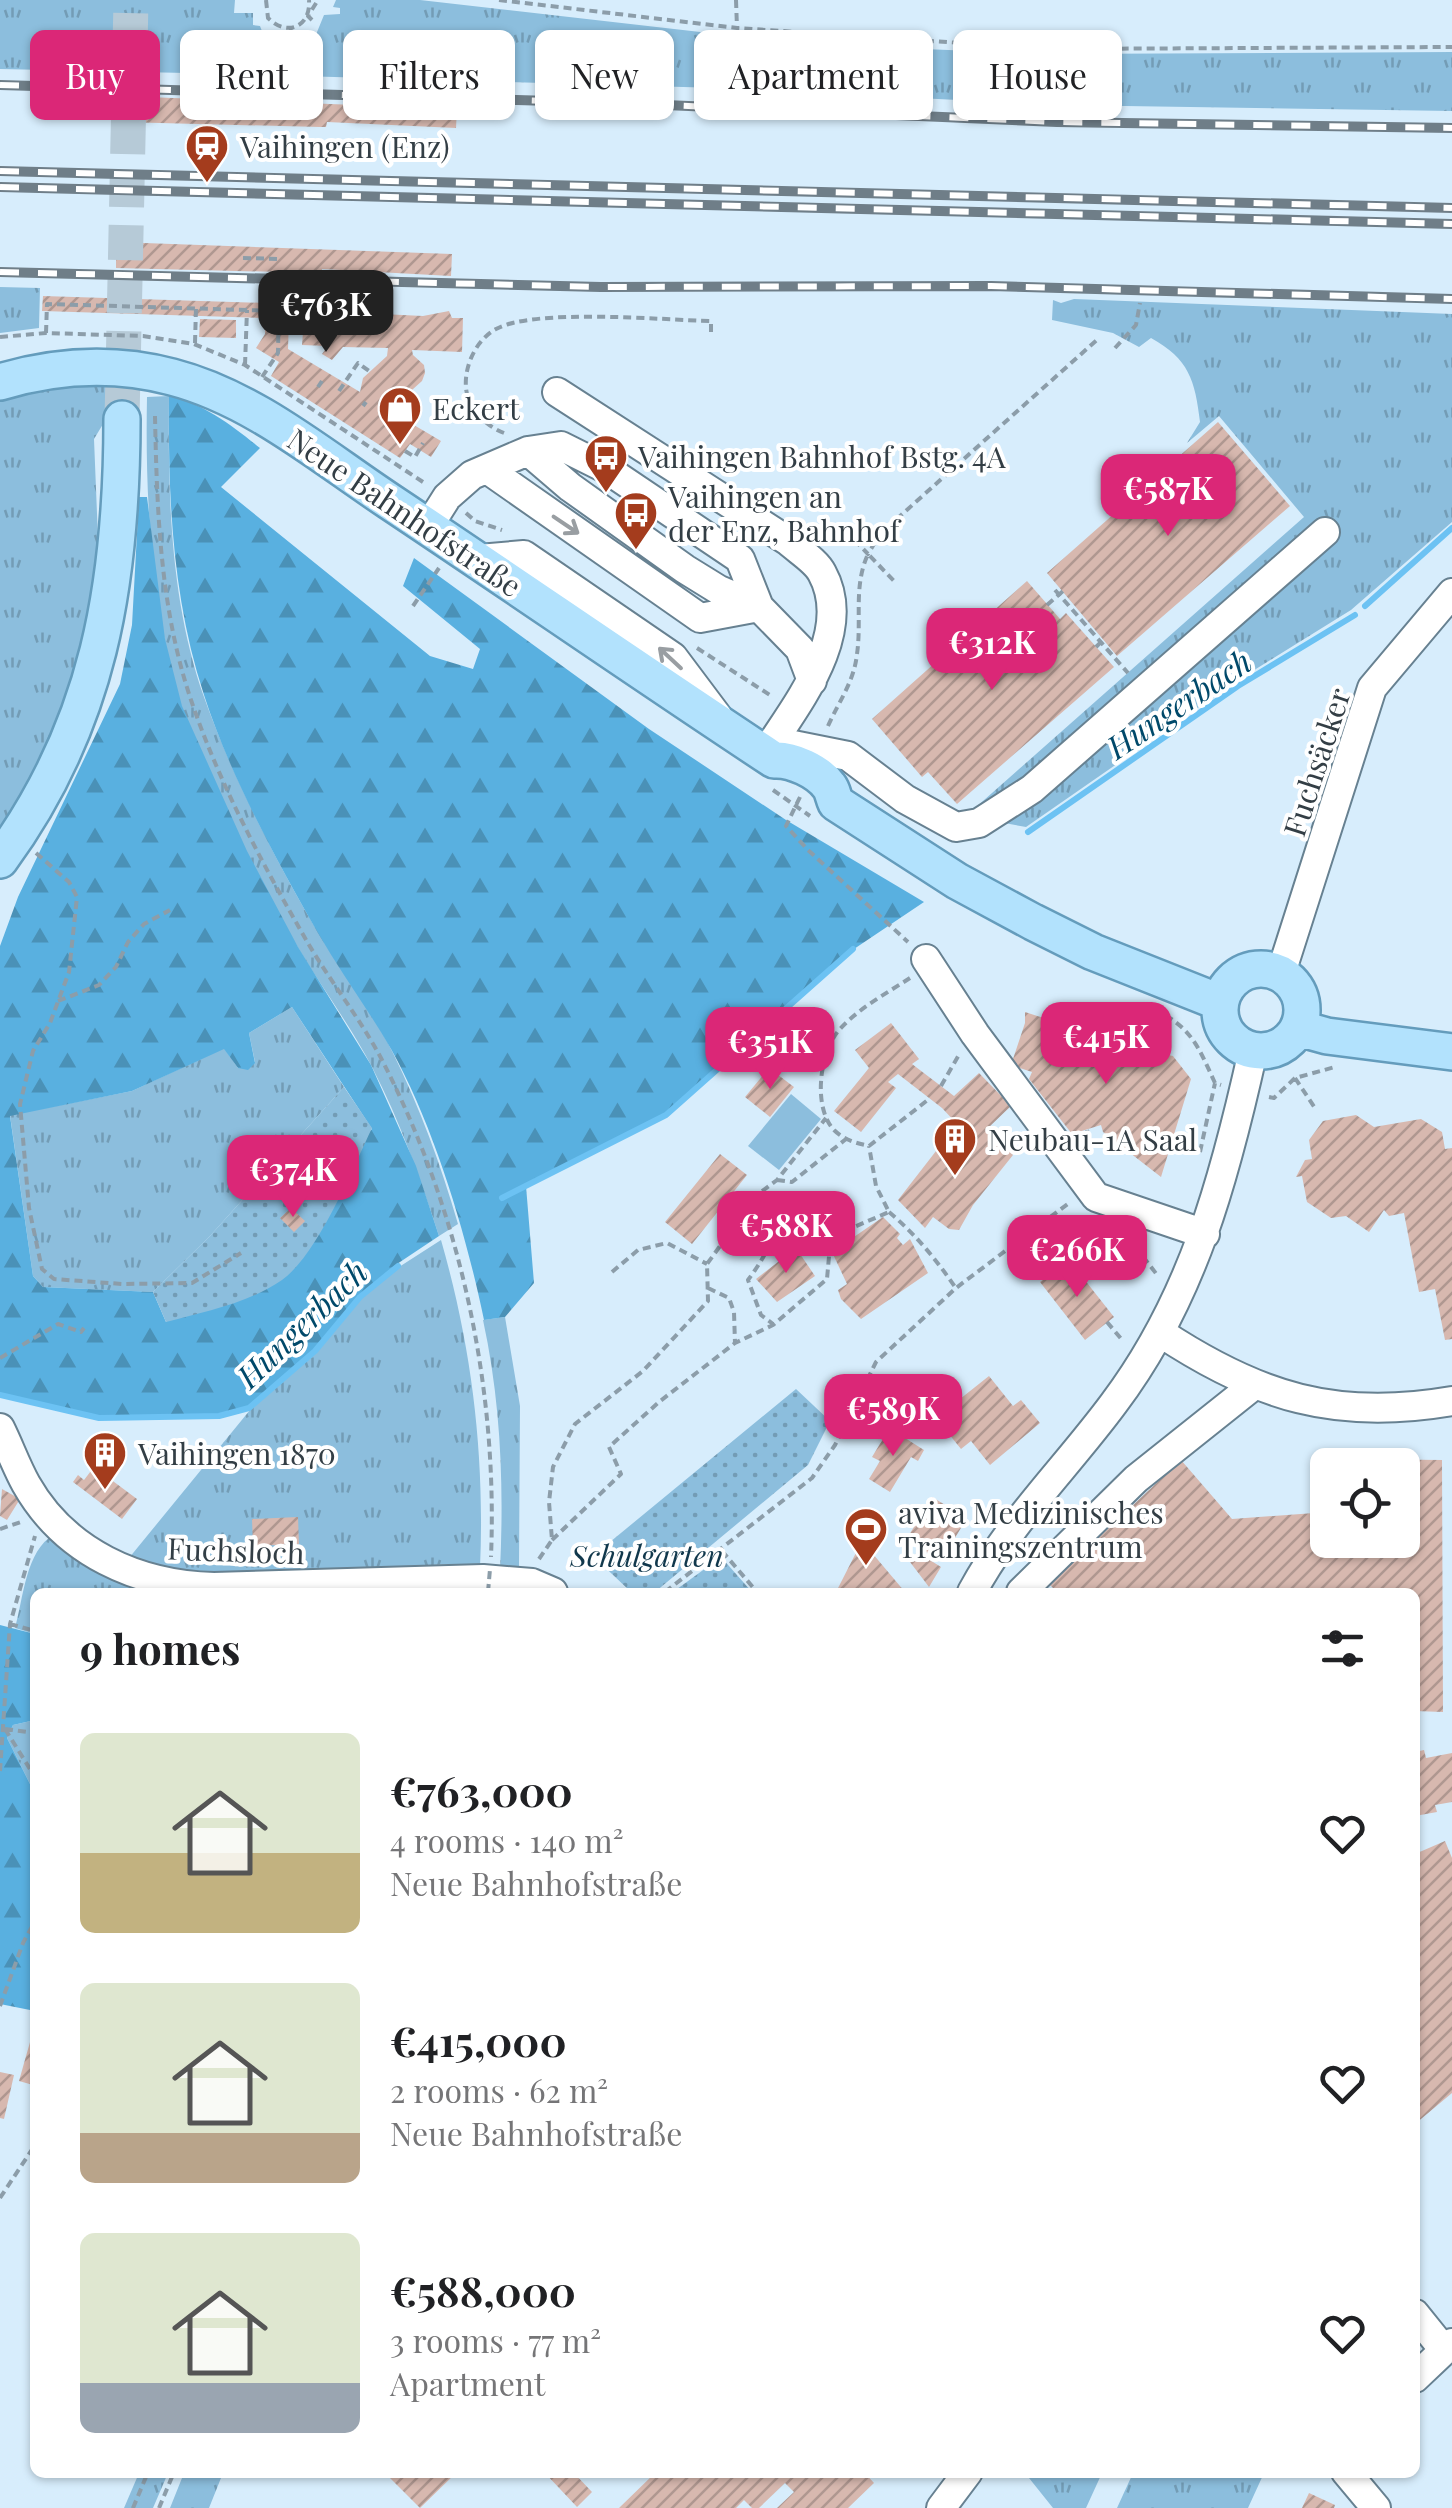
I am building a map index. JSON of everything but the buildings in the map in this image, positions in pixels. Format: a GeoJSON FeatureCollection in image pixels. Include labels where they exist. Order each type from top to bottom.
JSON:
{"type":"FeatureCollection","features":[{"type":"Feature","properties":{"kind":"main road","name":"Neue Bahnhofstraße"},"geometry":{"type":"LineString","coordinates":[[0,382],[49,370],[106,367],[140,370],[198,385],[276,425],[724,726],[771,751],[777,773],[820,804],[836,803],[957,881],[1093,952],[1220,1002]]}},
{"type":"Feature","properties":{"kind":"main road"},"geometry":{"type":"LineString","coordinates":[[8,849],[28,822],[48,783],[91,683],[106,626],[122,493],[139,418]]}},
{"type":"Feature","properties":{"kind":"main road"},"geometry":{"type":"LineString","coordinates":[[1266,968],[1281,973],[1293,983],[1300,997],[1298,1028],[1280,1047],[1253,1050],[1238,1045],[1226,1034],[1220,1019],[1225,988],[1236,976],[1250,970],[1266,968]]}},
{"type":"Feature","properties":{"kind":"main road"},"geometry":{"type":"LineString","coordinates":[[1298,1028],[1327,1036],[1452,1052]]}},
{"type":"Feature","properties":{"kind":"street"},"geometry":{"type":"LineString","coordinates":[[557,392],[788,542],[821,570],[830,614],[824,655],[771,751]]}},
{"type":"Feature","properties":{"kind":"street"},"geometry":{"type":"LineString","coordinates":[[518,443],[570,487],[685,569],[758,607],[800,649],[812,682]]}},
{"type":"Feature","properties":{"kind":"street"},"geometry":{"type":"LineString","coordinates":[[428,527],[448,497],[518,443],[560,446],[589,459],[740,559],[758,607]]}},
{"type":"Feature","properties":{"kind":"street"},"geometry":{"type":"LineString","coordinates":[[486,468],[700,618],[758,607]]}},
{"type":"Feature","properties":{"kind":"street"},"geometry":{"type":"LineString","coordinates":[[771,751],[826,750],[848,756],[905,799],[956,827],[979,823],[1032,789],[1325,532]]}},
{"type":"Feature","properties":{"kind":"street","name":"Fuchsäcker"},"geometry":{"type":"LineString","coordinates":[[1281,973],[1372,688],[1452,593]]}},
{"type":"Feature","properties":{"kind":"street"},"geometry":{"type":"LineString","coordinates":[[930,964],[974,1034],[1096,1197],[1205,1234]]}},
{"type":"Feature","properties":{"kind":"street"},"geometry":{"type":"LineString","coordinates":[[974,1588],[1014,1523],[1114,1403],[1161,1334],[1205,1234],[1253,1050]]}},
{"type":"Feature","properties":{"kind":"street"},"geometry":{"type":"LineString","coordinates":[[1161,1334],[1198,1358],[1254,1385],[1299,1400],[1370,1410],[1404,1410],[1452,1401]]}},
{"type":"Feature","properties":{"kind":"street"},"geometry":{"type":"LineString","coordinates":[[1026,1588],[1136,1478],[1254,1385]]}},
{"type":"Feature","properties":{"kind":"street","name":"Fuchsloch"},"geometry":{"type":"LineString","coordinates":[[0,1428],[26,1482],[52,1519],[76,1542],[108,1562],[170,1584],[269,1586],[490,1580],[543,1588]]}},
{"type":"Feature","properties":{"kind":"street"},"geometry":{"type":"LineString","coordinates":[[1420,2319],[1448,2347],[1420,2373]]}},
{"type":"Feature","properties":{"kind":"street"},"geometry":{"type":"LineString","coordinates":[[941,2508],[964,2478]]}},
{"type":"Feature","properties":{"kind":"street"},"geometry":{"type":"LineString","coordinates":[[1351,2478],[1376,2508]]}},
{"type":"Feature","properties":{"kind":"path"},"geometry":{"type":"LineString","coordinates":[[258,0],[267,18],[278,27],[291,29],[310,18],[318,0]]}},
{"type":"Feature","properties":{"kind":"path"},"geometry":{"type":"LineString","coordinates":[[266,0],[267,18]]}},
{"type":"Feature","properties":{"kind":"path"},"geometry":{"type":"LineString","coordinates":[[309,0],[310,18]]}},
{"type":"Feature","properties":{"kind":"path"},"geometry":{"type":"LineString","coordinates":[[499,0],[737,28],[1051,49],[1452,47]]}},
{"type":"Feature","properties":{"kind":"path"},"geometry":{"type":"LineString","coordinates":[[600,0],[600,12]]}},
{"type":"Feature","properties":{"kind":"path"},"geometry":{"type":"LineString","coordinates":[[736,0],[737,28]]}},
{"type":"Feature","properties":{"kind":"path"},"geometry":{"type":"LineString","coordinates":[[243,258],[281,259]]}},
{"type":"Feature","properties":{"kind":"path"},"geometry":{"type":"LineString","coordinates":[[280,292],[278,353],[261,378],[308,404],[448,497],[475,520]]}},
{"type":"Feature","properties":{"kind":"path"},"geometry":{"type":"LineString","coordinates":[[1115,348],[1136,326],[1140,303]]}},
{"type":"Feature","properties":{"kind":"path"},"geometry":{"type":"LineString","coordinates":[[46,333],[47,304],[278,311]]}},
{"type":"Feature","properties":{"kind":"path"},"geometry":{"type":"LineString","coordinates":[[194,344],[196,308]]}},
{"type":"Feature","properties":{"kind":"path"},"geometry":{"type":"LineString","coordinates":[[245,366],[247,310]]}},
{"type":"Feature","properties":{"kind":"path"},"geometry":{"type":"LineString","coordinates":[[518,443],[480,418],[466,389],[472,356],[479,344],[502,326],[555,318],[711,321],[711,336]]}},
{"type":"Feature","properties":{"kind":"path"},"geometry":{"type":"LineString","coordinates":[[236,329],[246,330]]}},
{"type":"Feature","properties":{"kind":"path"},"geometry":{"type":"LineString","coordinates":[[826,750],[826,734],[854,674],[859,634],[858,586],[868,554],[880,534],[1099,338]]}},
{"type":"Feature","properties":{"kind":"path"},"geometry":{"type":"LineString","coordinates":[[339,391],[358,363],[368,371]]}},
{"type":"Feature","properties":{"kind":"path"},"geometry":{"type":"LineString","coordinates":[[318,387],[322,381]]}},
{"type":"Feature","properties":{"kind":"path"},"geometry":{"type":"LineString","coordinates":[[139,418],[176,648],[191,701],[256,846],[306,940],[381,1059],[426,1160],[467,1293],[492,1464],[490,1580]]}},
{"type":"Feature","properties":{"kind":"path"},"geometry":{"type":"LineString","coordinates":[[405,451],[415,457],[424,444]]}},
{"type":"Feature","properties":{"kind":"path"},"geometry":{"type":"LineString","coordinates":[[814,541],[826,542],[842,527],[895,582]]}},
{"type":"Feature","properties":{"kind":"path"},"geometry":{"type":"LineString","coordinates":[[413,606],[436,568],[443,568]]}},
{"type":"Feature","properties":{"kind":"path"},"geometry":{"type":"LineString","coordinates":[[1054,590],[1143,690]]}},
{"type":"Feature","properties":{"kind":"path"},"geometry":{"type":"LineString","coordinates":[[1047,606],[1063,591]]}},
{"type":"Feature","properties":{"kind":"path"},"geometry":{"type":"LineString","coordinates":[[1096,647],[1104,639]]}},
{"type":"Feature","properties":{"kind":"path"},"geometry":{"type":"LineString","coordinates":[[176,648],[184,649]]}},
{"type":"Feature","properties":{"kind":"path"},"geometry":{"type":"LineString","coordinates":[[734,670],[765,691]]}},
{"type":"Feature","properties":{"kind":"path"},"geometry":{"type":"LineString","coordinates":[[794,805],[786,826],[930,964],[841,1028],[826,1048],[821,1084],[826,1118],[846,1138],[869,1146]]}},
{"type":"Feature","properties":{"kind":"path"},"geometry":{"type":"LineString","coordinates":[[8,849],[52,865],[77,896],[70,972],[50,1024],[33,1052],[20,1104],[29,1208],[42,1269],[54,1279],[122,1284],[192,1283],[242,1253]]}},
{"type":"Feature","properties":{"kind":"path"},"geometry":{"type":"LineString","coordinates":[[58,1002],[99,985],[144,924],[170,910]]}},
{"type":"Feature","properties":{"kind":"path"},"geometry":{"type":"LineString","coordinates":[[941,1086],[974,1034]]}},
{"type":"Feature","properties":{"kind":"path"},"geometry":{"type":"LineString","coordinates":[[1244,1092],[1274,1098],[1296,1078],[1332,1067],[1350,1069]]}},
{"type":"Feature","properties":{"kind":"path"},"geometry":{"type":"LineString","coordinates":[[1296,1078],[1315,1108]]}},
{"type":"Feature","properties":{"kind":"path"},"geometry":{"type":"LineString","coordinates":[[1199,1159],[1215,1083]]}},
{"type":"Feature","properties":{"kind":"path"},"geometry":{"type":"LineString","coordinates":[[869,1146],[929,1098]]}},
{"type":"Feature","properties":{"kind":"path"},"geometry":{"type":"LineString","coordinates":[[552,1540],[549,1502],[553,1467],[575,1424],[643,1371],[708,1300],[706,1264],[757,1195],[776,1180],[826,1118]]}},
{"type":"Feature","properties":{"kind":"path"},"geometry":{"type":"LineString","coordinates":[[776,1180],[792,1182],[846,1138]]}},
{"type":"Feature","properties":{"kind":"path"},"geometry":{"type":"LineString","coordinates":[[869,1146],[876,1186],[888,1212],[907,1227],[956,1288]]}},
{"type":"Feature","properties":{"kind":"path"},"geometry":{"type":"LineString","coordinates":[[671,1588],[812,1478],[835,1444],[876,1362],[956,1288],[1088,1188]]}},
{"type":"Feature","properties":{"kind":"path"},"geometry":{"type":"LineString","coordinates":[[757,1195],[772,1214],[770,1249],[748,1280],[761,1315],[774,1325]]}},
{"type":"Feature","properties":{"kind":"path"},"geometry":{"type":"LineString","coordinates":[[543,1588],[538,1561],[552,1540],[621,1474],[609,1447],[736,1343],[774,1325],[827,1279],[830,1245],[854,1227],[888,1212]]}},
{"type":"Feature","properties":{"kind":"path"},"geometry":{"type":"LineString","coordinates":[[1127,1236],[1162,1281],[1166,1270]]}},
{"type":"Feature","properties":{"kind":"path"},"geometry":{"type":"LineString","coordinates":[[612,1272],[638,1250],[667,1244],[706,1264]]}},
{"type":"Feature","properties":{"kind":"path"},"geometry":{"type":"LineString","coordinates":[[708,1288],[728,1298],[734,1312],[736,1343]]}},
{"type":"Feature","properties":{"kind":"path"},"geometry":{"type":"LineString","coordinates":[[1107,1322],[1126,1344],[1132,1336]]}},
{"type":"Feature","properties":{"kind":"path"},"geometry":{"type":"LineString","coordinates":[[0,1358],[58,1324],[82,1332],[84,1328]]}},
{"type":"Feature","properties":{"kind":"path"},"geometry":{"type":"LineString","coordinates":[[0,1771],[10,1624],[36,1534],[52,1519]]}},
{"type":"Feature","properties":{"kind":"path"},"geometry":{"type":"LineString","coordinates":[[0,1529],[10,1526]]}},
{"type":"Feature","properties":{"kind":"path"},"geometry":{"type":"LineString","coordinates":[[722,1551],[754,1588]]}},
{"type":"Feature","properties":{"kind":"path"},"geometry":{"type":"LineString","coordinates":[[10,1624],[30,1629]]}},
{"type":"Feature","properties":{"kind":"path"},"geometry":{"type":"LineString","coordinates":[[5,1729],[30,1732]]}},
{"type":"Feature","properties":{"kind":"path"},"geometry":{"type":"LineString","coordinates":[[5,1729],[30,1769]]}},
{"type":"Feature","properties":{"kind":"path"},"geometry":{"type":"LineString","coordinates":[[0,2006],[30,1930]]}},
{"type":"Feature","properties":{"kind":"path"},"geometry":{"type":"LineString","coordinates":[[0,2198],[30,2153]]}},
{"type":"Feature","properties":{"kind":"path"},"geometry":{"type":"LineString","coordinates":[[133,2508],[146,2478]]}},
{"type":"Feature","properties":{"kind":"path"},"geometry":{"type":"LineString","coordinates":[[160,2508],[172,2478]]}},
{"type":"Feature","properties":{"kind":"green space"},"geometry":{"type":"Polygon","coordinates":[[[0,0],[235,0],[234,13],[253,13],[253,25],[262,30],[180,30],[180,73],[160,72],[160,30],[30,30],[30,70],[0,69],[0,0]]]}},
{"type":"Feature","properties":{"kind":"green space"},"geometry":{"type":"Polygon","coordinates":[[[336,0],[420,0],[694,31],[694,87],[674,87],[674,30],[535,30],[535,83],[515,82],[515,30],[343,30],[343,77],[323,77],[323,30],[318,30],[324,15],[340,14],[340,8],[333,7],[336,0]]]}},
{"type":"Feature","properties":{"kind":"green space"},"geometry":{"type":"Polygon","coordinates":[[[933,49],[953,50],[953,100],[933,99],[933,49]]]}},
{"type":"Feature","properties":{"kind":"green space"},"geometry":{"type":"Polygon","coordinates":[[[1452,52],[1452,111],[1122,106],[1122,54],[1452,52]]]}},
{"type":"Feature","properties":{"kind":"green space"},"geometry":{"type":"Polygon","coordinates":[[[0,287],[40,288],[39,328],[0,333],[0,287]]]}},
{"type":"Feature","properties":{"kind":"green space"},"geometry":{"type":"Polygon","coordinates":[[[1074,299],[1452,314],[1452,522],[1351,610],[1235,682],[1026,827],[966,816],[1304,517],[1219,416],[1187,443],[1200,422],[1196,394],[1182,363],[1164,346],[1151,338],[1139,347],[1113,333],[1052,320],[1053,300],[1061,303],[1074,299]]]}},
{"type":"Feature","properties":{"kind":"green space"},"geometry":{"type":"Polygon","coordinates":[[[67,382],[126,386],[94,439],[99,563],[75,675],[32,781],[0,833],[0,396],[67,382]]]}},
{"type":"Feature","properties":{"kind":"green space"},"geometry":{"type":"Polygon","coordinates":[[[169,396],[173,548],[184,623],[204,697],[273,851],[321,937],[385,1038],[412,1095],[458,1224],[439,1236],[382,1087],[251,862],[218,798],[181,705],[157,591],[147,474],[147,397],[169,396]]]}},
{"type":"Feature","properties":{"kind":"green space"},"geometry":{"type":"Polygon","coordinates":[[[169,396],[206,410],[260,448],[221,487],[430,656],[473,669],[480,649],[403,586],[414,558],[649,729],[786,820],[924,902],[854,949],[667,1115],[526,1186],[534,1283],[505,1317],[484,1320],[447,1181],[407,1079],[286,877],[214,725],[193,658],[179,584],[171,509],[169,396]]]}},
{"type":"Feature","properties":{"kind":"green space"},"geometry":{"type":"Polygon","coordinates":[[[139,497],[147,497],[165,639],[182,706],[247,851],[298,947],[371,1065],[416,1166],[439,1236],[359,1296],[314,1349],[249,1407],[219,1414],[99,1417],[0,1393],[0,946],[18,897],[120,684],[132,625],[139,497]],[[292,1007],[249,1033],[255,1063],[248,1070],[238,1068],[224,1049],[132,1091],[10,1116],[33,1276],[43,1287],[153,1292],[166,1322],[372,1129],[292,1007]]]}},
{"type":"Feature","properties":{"kind":"green space"},"geometry":{"type":"Polygon","coordinates":[[[292,1007],[344,1087],[210,1236],[153,1292],[43,1287],[33,1276],[10,1115],[132,1091],[224,1048],[238,1068],[255,1062],[249,1033],[292,1007]]]}},
{"type":"Feature","properties":{"kind":"green space"},"geometry":{"type":"Polygon","coordinates":[[[344,1087],[372,1128],[333,1210],[308,1251],[282,1280],[255,1295],[166,1322],[153,1292],[210,1236],[344,1087]]]}},
{"type":"Feature","properties":{"kind":"green space"},"geometry":{"type":"Polygon","coordinates":[[[791,1094],[821,1119],[779,1170],[748,1146],[791,1094]]]}},
{"type":"Feature","properties":{"kind":"green space"},"geometry":{"type":"Polygon","coordinates":[[[441,1240],[461,1321],[474,1402],[480,1484],[480,1568],[455,1564],[215,1574],[172,1572],[129,1558],[250,1410],[316,1352],[361,1298],[441,1240]]]}},
{"type":"Feature","properties":{"kind":"green space"},"geometry":{"type":"Polygon","coordinates":[[[505,1317],[520,1406],[519,1568],[500,1570],[500,1445],[483,1320],[505,1317]]]}},
{"type":"Feature","properties":{"kind":"green space","name":"Schulgarten"},"geometry":{"type":"Polygon","coordinates":[[[796,1389],[830,1421],[808,1465],[660,1588],[627,1588],[593,1556],[796,1389]]]}},
{"type":"Feature","properties":{"kind":"green space"},"geometry":{"type":"Polygon","coordinates":[[[54,1535],[160,1588],[30,1588],[30,1632],[15,1628],[31,1563],[54,1535]]]}},
{"type":"Feature","properties":{"kind":"green space"},"geometry":{"type":"Polygon","coordinates":[[[721,1557],[748,1588],[678,1588],[721,1557]]]}},
{"type":"Feature","properties":{"kind":"green space"},"geometry":{"type":"Polygon","coordinates":[[[0,1625],[30,1633],[30,1721],[13,1725],[7,1738],[30,1784],[30,2010],[0,2004],[0,1625]]]}},
{"type":"Feature","properties":{"kind":"green space"},"geometry":{"type":"Polygon","coordinates":[[[30,1721],[30,1784],[7,1738],[13,1725],[30,1721]]]}},
{"type":"Feature","properties":{"kind":"green space"},"geometry":{"type":"Polygon","coordinates":[[[137,2478],[166,2478],[153,2508],[124,2508],[137,2478]]]}},
{"type":"Feature","properties":{"kind":"green space"},"geometry":{"type":"Polygon","coordinates":[[[182,2478],[221,2478],[209,2508],[170,2508],[182,2478]]]}},
{"type":"Feature","properties":{"kind":"green space"},"geometry":{"type":"Polygon","coordinates":[[[1029,2478],[1100,2478],[1086,2508],[1053,2508],[1029,2478]]]}},
{"type":"Feature","properties":{"kind":"green space"},"geometry":{"type":"Polygon","coordinates":[[[1130,2478],[1262,2478],[1248,2508],[1117,2508],[1130,2478]]]}},
{"type":"Feature","properties":{"kind":"waterway","name":"Hungerbach"},"geometry":{"type":"LineString","coordinates":[[1365,606],[1452,528]]}},
{"type":"Feature","properties":{"kind":"waterway","name":"Hungerbach"},"geometry":{"type":"LineString","coordinates":[[1028,832],[1238,686],[1355,615]]}},
{"type":"Feature","properties":{"kind":"waterway","name":"Hungerbach"},"geometry":{"type":"LineString","coordinates":[[502,1198],[666,1115],[853,949]]}},
{"type":"Feature","properties":{"kind":"waterway","name":"Hungerbach"},"geometry":{"type":"LineString","coordinates":[[0,1395],[99,1418],[219,1416],[249,1408],[315,1351],[360,1297],[398,1266]]}},
{"type":"Feature","properties":{"kind":"tunnel"},"geometry":{"type":"LineString","coordinates":[[122,419],[131,0]]}},
{"type":"Feature","properties":{"kind":"railway"},"geometry":{"type":"LineString","coordinates":[[0,85],[619,103],[1057,122],[1452,128]]}},
{"type":"Feature","properties":{"kind":"railway"},"geometry":{"type":"LineString","coordinates":[[0,171],[1452,208]]}},
{"type":"Feature","properties":{"kind":"railway"},"geometry":{"type":"LineString","coordinates":[[0,187],[1452,224]]}},
{"type":"Feature","properties":{"kind":"railway"},"geometry":{"type":"LineString","coordinates":[[0,272],[601,287],[991,286],[1452,299]]}},
{"type":"Feature","properties":{"kind":"place","name":"Vaihingen (Enz)"},"geometry":{"type":"Point","coordinates":[207,184]}},
{"type":"Feature","properties":{"kind":"place","name":"Eckert"},"geometry":{"type":"Point","coordinates":[400,446]}},
{"type":"Feature","properties":{"kind":"place","name":"Vaihingen Bahnhof Bstg. 4A"},"geometry":{"type":"Point","coordinates":[606,494]}},
{"type":"Feature","properties":{"kind":"place","name":"Vaihingen an der Enz, Bahnhof"},"geometry":{"type":"Point","coordinates":[636,551]}},
{"type":"Feature","properties":{"kind":"place","name":"Neubau-1A Saal"},"geometry":{"type":"Point","coordinates":[955,1177]}},
{"type":"Feature","properties":{"kind":"place","name":"Vaihingen 1870"},"geometry":{"type":"Point","coordinates":[105,1491]}},
{"type":"Feature","properties":{"kind":"place","name":"aviva Medizinisches Trainingszentrum"},"geometry":{"type":"Point","coordinates":[866,1567]}}]}
